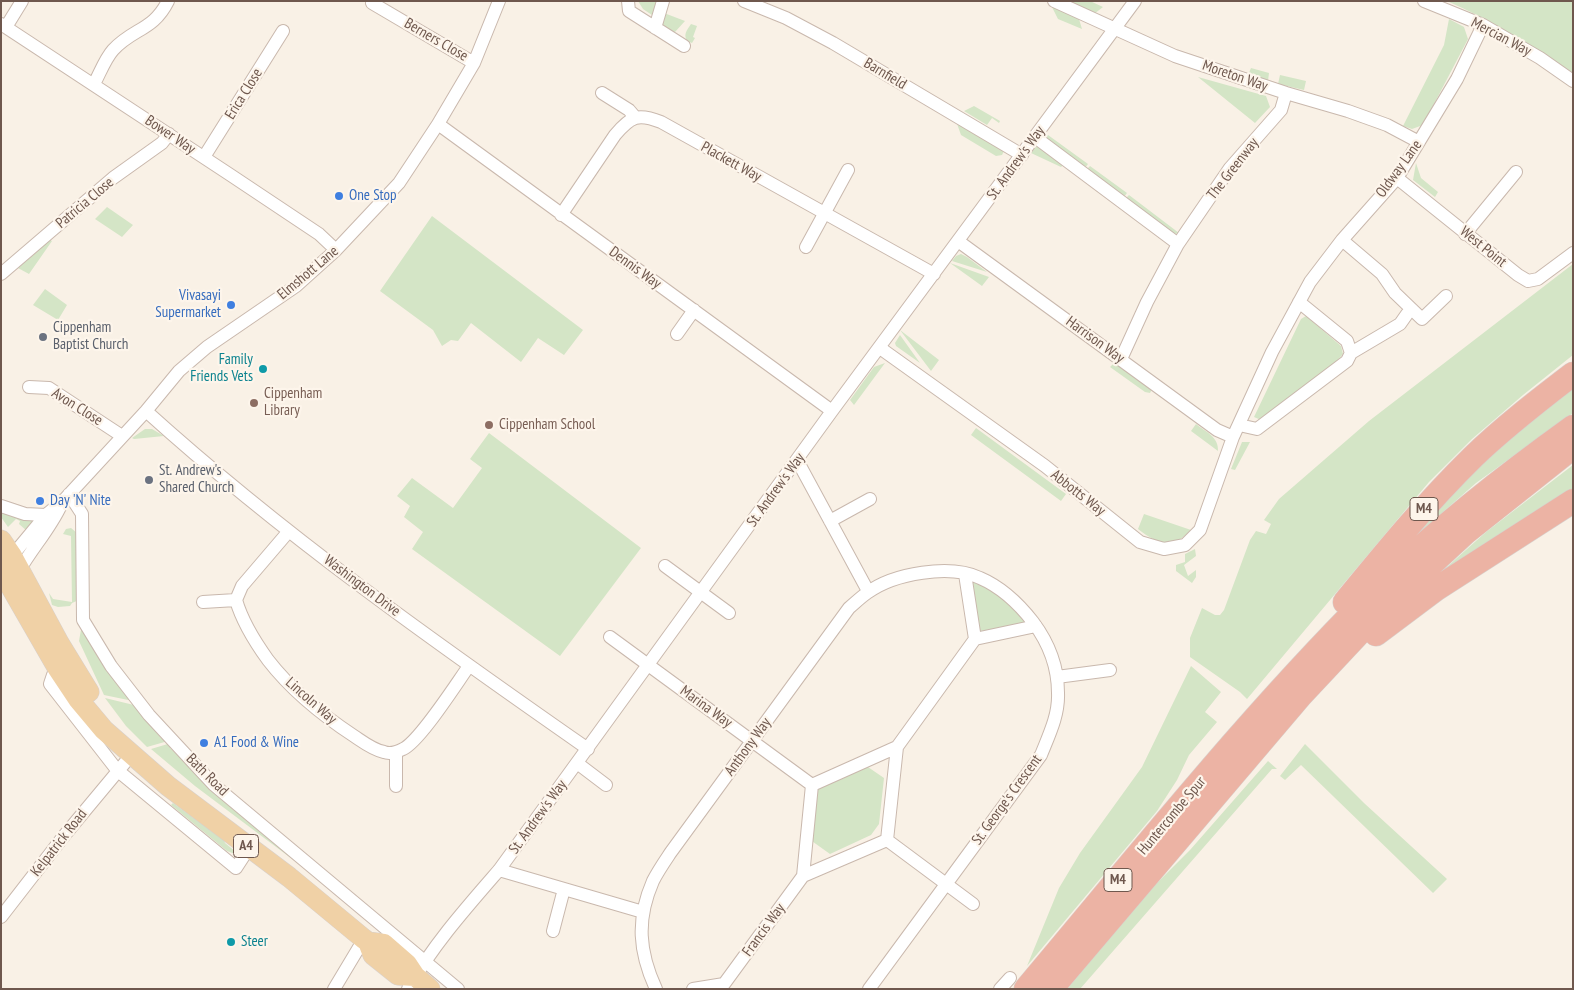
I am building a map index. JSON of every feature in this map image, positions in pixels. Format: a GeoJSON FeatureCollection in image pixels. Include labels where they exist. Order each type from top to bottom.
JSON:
{"type":"FeatureCollection","features":[{"type":"Feature","properties":{"kind":"highway","name":"M4"},"geometry":{"type":"LineString","coordinates":[[1301,668],[1336,614],[1441,490],[1505,428],[1573,374]]}},
{"type":"Feature","properties":{"kind":"highway","name":"M4"},"geometry":{"type":"LineString","coordinates":[[1301,668],[1384,583],[1427,543],[1504,479],[1573,427]]}},
{"type":"Feature","properties":{"kind":"highway","name":"M4"},"geometry":{"type":"LineString","coordinates":[[1301,695],[1375,616],[1445,550],[1483,517],[1573,448]]}},
{"type":"Feature","properties":{"kind":"highway","name":"M4"},"geometry":{"type":"LineString","coordinates":[[1301,695],[1405,611],[1462,571],[1573,501]]}},
{"type":"Feature","properties":{"kind":"highway","name":"Huntercombe Spur"},"geometry":{"type":"LineString","coordinates":[[1018,984],[1301,668]]}},
{"type":"Feature","properties":{"kind":"highway","name":"Huntercombe Spur"},"geometry":{"type":"LineString","coordinates":[[1051,989],[1301,695]]}},
{"type":"Feature","properties":{"kind":"main road","name":"Bath Road"},"geometry":{"type":"LineString","coordinates":[[8,559],[58,669],[78,699],[104,730],[168,786],[289,877],[366,940],[384,944],[420,978]]}},
{"type":"Feature","properties":{"kind":"main road","name":"Bath Road"},"geometry":{"type":"LineString","coordinates":[[8,559],[86,688],[130,751]]}},
{"type":"Feature","properties":{"kind":"street"},"geometry":{"type":"LineString","coordinates":[[4,25],[22,1]]}},
{"type":"Feature","properties":{"kind":"street"},"geometry":{"type":"LineString","coordinates":[[94,84],[112,51],[124,40],[153,23],[162,14],[168,1]]}},
{"type":"Feature","properties":{"kind":"street","name":"Elmshott Lane"},"geometry":{"type":"LineString","coordinates":[[8,559],[46,515],[66,497],[146,411],[179,371],[200,353],[296,286],[336,250],[399,183],[438,124],[474,63],[499,1]]}},
{"type":"Feature","properties":{"kind":"street"},"geometry":{"type":"LineString","coordinates":[[628,1],[629,12],[684,46]]}},
{"type":"Feature","properties":{"kind":"street"},"geometry":{"type":"LineString","coordinates":[[655,28],[663,1]]}},
{"type":"Feature","properties":{"kind":"street","name":"Barnfield"},"geometry":{"type":"LineString","coordinates":[[744,1],[786,18],[833,43],[1022,155]]}},
{"type":"Feature","properties":{"kind":"street","name":"Moreton Way"},"geometry":{"type":"LineString","coordinates":[[1054,1],[1175,56],[1286,93],[1348,110],[1387,125],[1419,142]]}},
{"type":"Feature","properties":{"kind":"street","name":"St. Andrew's Way"},"geometry":{"type":"LineString","coordinates":[[420,978],[449,929],[499,870],[832,411],[1135,1]]}},
{"type":"Feature","properties":{"kind":"street","name":"Mercian Way"},"geometry":{"type":"LineString","coordinates":[[1424,1],[1483,25],[1540,58],[1573,81]]}},
{"type":"Feature","properties":{"kind":"street","name":"Berners Close"},"geometry":{"type":"LineString","coordinates":[[371,4],[474,63]]}},
{"type":"Feature","properties":{"kind":"street","name":"Bower Way"},"geometry":{"type":"LineString","coordinates":[[4,25],[319,234],[336,250]]}},
{"type":"Feature","properties":{"kind":"street","name":"Oldway Lane"},"geometry":{"type":"LineString","coordinates":[[1233,437],[1272,352],[1310,282],[1342,240],[1397,178],[1457,79],[1483,25]]}},
{"type":"Feature","properties":{"kind":"street","name":"Erica Close"},"geometry":{"type":"LineString","coordinates":[[204,157],[283,31]]}},
{"type":"Feature","properties":{"kind":"street"},"geometry":{"type":"LineString","coordinates":[[561,215],[615,135],[634,117],[629,110],[602,93]]}},
{"type":"Feature","properties":{"kind":"street","name":"The Greenway"},"geometry":{"type":"LineString","coordinates":[[1121,359],[1147,302],[1178,244],[1230,168],[1281,110],[1286,93]]}},
{"type":"Feature","properties":{"kind":"street","name":"Plackett Way"},"geometry":{"type":"LineString","coordinates":[[634,117],[647,116],[661,122],[934,274]]}},
{"type":"Feature","properties":{"kind":"street","name":"Dennis Way"},"geometry":{"type":"LineString","coordinates":[[438,124],[832,411]]}},
{"type":"Feature","properties":{"kind":"street","name":"Patricia Close"},"geometry":{"type":"LineString","coordinates":[[1,274],[113,178],[162,142],[169,134]]}},
{"type":"Feature","properties":{"kind":"street"},"geometry":{"type":"LineString","coordinates":[[1035,137],[1178,244]]}},
{"type":"Feature","properties":{"kind":"street"},"geometry":{"type":"LineString","coordinates":[[806,247],[848,170]]}},
{"type":"Feature","properties":{"kind":"street"},"geometry":{"type":"LineString","coordinates":[[1466,234],[1516,172]]}},
{"type":"Feature","properties":{"kind":"street","name":"West Point"},"geometry":{"type":"LineString","coordinates":[[1397,178],[1528,281],[1538,279],[1573,253]]}},
{"type":"Feature","properties":{"kind":"street"},"geometry":{"type":"LineString","coordinates":[[1342,240],[1382,274],[1395,293],[1422,319],[1446,296]]}},
{"type":"Feature","properties":{"kind":"street","name":"Harrison Way"},"geometry":{"type":"LineString","coordinates":[[958,241],[1217,430],[1233,437]]}},
{"type":"Feature","properties":{"kind":"street"},"geometry":{"type":"LineString","coordinates":[[1299,302],[1347,341],[1351,353]]}},
{"type":"Feature","properties":{"kind":"street"},"geometry":{"type":"LineString","coordinates":[[677,334],[694,310]]}},
{"type":"Feature","properties":{"kind":"street"},"geometry":{"type":"LineString","coordinates":[[1239,425],[1257,429],[1347,361],[1351,353],[1400,324],[1407,314]]}},
{"type":"Feature","properties":{"kind":"street","name":"Abbotts Way"},"geometry":{"type":"LineString","coordinates":[[880,348],[1045,466],[1140,542],[1164,549],[1186,545],[1200,530],[1233,437]]}},
{"type":"Feature","properties":{"kind":"street","name":"Avon Close"},"geometry":{"type":"LineString","coordinates":[[30,387],[49,388],[122,436]]}},
{"type":"Feature","properties":{"kind":"street","name":"Washington Drive"},"geometry":{"type":"LineString","coordinates":[[146,411],[216,473],[289,531],[469,666],[588,749]]}},
{"type":"Feature","properties":{"kind":"street"},"geometry":{"type":"LineString","coordinates":[[798,460],[868,591]]}},
{"type":"Feature","properties":{"kind":"street","name":"Elmshott Lane"},"geometry":{"type":"LineString","coordinates":[[8,559],[28,555],[53,521],[66,497]]}},
{"type":"Feature","properties":{"kind":"street","name":"Bath Road"},"geometry":{"type":"LineString","coordinates":[[66,497],[82,514],[83,620],[111,666],[149,715],[214,785],[365,912],[420,978],[458,989]]}},
{"type":"Feature","properties":{"kind":"street"},"geometry":{"type":"LineString","coordinates":[[830,521],[870,499]]}},
{"type":"Feature","properties":{"kind":"street"},"geometry":{"type":"LineString","coordinates":[[1,506],[25,514],[46,515]]}},
{"type":"Feature","properties":{"kind":"street"},"geometry":{"type":"LineString","coordinates":[[203,602],[236,600],[242,586],[289,531]]}},
{"type":"Feature","properties":{"kind":"street"},"geometry":{"type":"LineString","coordinates":[[665,566],[729,613]]}},
{"type":"Feature","properties":{"kind":"street","name":"St. George's Crescent"},"geometry":{"type":"LineString","coordinates":[[868,591],[903,575],[943,570],[980,578],[1022,607],[1036,626],[1051,654],[1057,677],[1058,694],[1054,721],[1041,755],[873,987]]}},
{"type":"Feature","properties":{"kind":"street"},"geometry":{"type":"LineString","coordinates":[[965,574],[975,639]]}},
{"type":"Feature","properties":{"kind":"street","name":"Anthony Way"},"geometry":{"type":"LineString","coordinates":[[643,912],[653,881],[671,852],[849,608],[868,591]]}},
{"type":"Feature","properties":{"kind":"street","name":"Lincoln Way"},"geometry":{"type":"LineString","coordinates":[[236,600],[241,616],[268,660],[299,694],[330,720],[366,743],[385,753],[396,752]]}},
{"type":"Feature","properties":{"kind":"street"},"geometry":{"type":"LineString","coordinates":[[887,840],[897,747],[975,639],[1036,626]]}},
{"type":"Feature","properties":{"kind":"street","name":"Marina Way"},"geometry":{"type":"LineString","coordinates":[[610,637],[812,785]]}},
{"type":"Feature","properties":{"kind":"street"},"geometry":{"type":"LineString","coordinates":[[396,786],[396,752],[405,748],[417,738],[469,666]]}},
{"type":"Feature","properties":{"kind":"street"},"geometry":{"type":"LineString","coordinates":[[58,669],[52,675],[50,684],[117,770],[236,868],[249,848]]}},
{"type":"Feature","properties":{"kind":"street"},"geometry":{"type":"LineString","coordinates":[[1057,677],[1110,670]]}},
{"type":"Feature","properties":{"kind":"street"},"geometry":{"type":"LineString","coordinates":[[887,840],[803,876],[812,785],[897,747]]}},
{"type":"Feature","properties":{"kind":"street","name":"Kelpatrick Road"},"geometry":{"type":"LineString","coordinates":[[1,917],[130,751]]}},
{"type":"Feature","properties":{"kind":"street"},"geometry":{"type":"LineString","coordinates":[[577,763],[606,785]]}},
{"type":"Feature","properties":{"kind":"street"},"geometry":{"type":"LineString","coordinates":[[887,840],[973,904]]}},
{"type":"Feature","properties":{"kind":"street"},"geometry":{"type":"LineString","coordinates":[[499,870],[643,912],[641,944],[648,970],[656,989]]}},
{"type":"Feature","properties":{"kind":"street","name":"Francis Way"},"geometry":{"type":"LineString","coordinates":[[725,986],[803,876]]}},
{"type":"Feature","properties":{"kind":"street"},"geometry":{"type":"LineString","coordinates":[[553,931],[564,889]]}},
{"type":"Feature","properties":{"kind":"street"},"geometry":{"type":"LineString","coordinates":[[334,989],[366,940]]}},
{"type":"Feature","properties":{"kind":"street"},"geometry":{"type":"LineString","coordinates":[[1000,989],[1018,984]]}},
{"type":"Feature","properties":{"kind":"street"},"geometry":{"type":"LineString","coordinates":[[693,989],[725,986]]}},
{"type":"Feature","properties":{"kind":"green space"},"geometry":{"type":"Polygon","coordinates":[[[638,1],[659,1],[652,15],[643,9],[638,1]]]}},
{"type":"Feature","properties":{"kind":"green space"},"geometry":{"type":"Polygon","coordinates":[[[1067,1],[1090,1],[1103,7],[1094,14],[1067,1]]]}},
{"type":"Feature","properties":{"kind":"green space"},"geometry":{"type":"Polygon","coordinates":[[[1447,1],[1573,1],[1573,73],[1512,34],[1480,16],[1447,1]]]}},
{"type":"Feature","properties":{"kind":"green space"},"geometry":{"type":"Polygon","coordinates":[[[1051,5],[1079,19],[1082,29],[1058,19],[1051,5]]]}},
{"type":"Feature","properties":{"kind":"green space"},"geometry":{"type":"Polygon","coordinates":[[[664,13],[685,21],[675,32],[671,31],[662,23],[664,13]]]}},
{"type":"Feature","properties":{"kind":"green space"},"geometry":{"type":"Polygon","coordinates":[[[1449,19],[1464,27],[1468,39],[1423,125],[1412,129],[1403,126],[1444,45],[1449,19]]]}},
{"type":"Feature","properties":{"kind":"green space"},"geometry":{"type":"Polygon","coordinates":[[[691,24],[697,26],[692,43],[687,41],[685,36],[691,24]]]}},
{"type":"Feature","properties":{"kind":"green space"},"geometry":{"type":"Polygon","coordinates":[[[1251,68],[1269,73],[1268,81],[1248,75],[1251,68]]]}},
{"type":"Feature","properties":{"kind":"green space"},"geometry":{"type":"Polygon","coordinates":[[[1280,75],[1306,81],[1304,90],[1278,84],[1280,75]]]}},
{"type":"Feature","properties":{"kind":"green space"},"geometry":{"type":"Polygon","coordinates":[[[1198,77],[1266,96],[1270,107],[1255,123],[1198,77]]]}},
{"type":"Feature","properties":{"kind":"green space"},"geometry":{"type":"Polygon","coordinates":[[[974,106],[1000,121],[999,123],[992,118],[987,125],[964,111],[974,106]]]}},
{"type":"Feature","properties":{"kind":"green space"},"geometry":{"type":"Polygon","coordinates":[[[956,121],[1004,151],[1002,155],[996,156],[961,135],[956,121]]]}},
{"type":"Feature","properties":{"kind":"green space"},"geometry":{"type":"Polygon","coordinates":[[[1048,135],[1088,164],[1085,168],[1044,136],[1048,135]]]}},
{"type":"Feature","properties":{"kind":"green space"},"geometry":{"type":"Polygon","coordinates":[[[1037,145],[1064,164],[1061,167],[1031,153],[1037,145]]]}},
{"type":"Feature","properties":{"kind":"green space"},"geometry":{"type":"Polygon","coordinates":[[[1416,163],[1421,178],[1438,192],[1435,197],[1413,180],[1416,163]]]}},
{"type":"Feature","properties":{"kind":"green space"},"geometry":{"type":"Polygon","coordinates":[[[1090,166],[1127,193],[1124,197],[1087,169],[1090,166]]]}},
{"type":"Feature","properties":{"kind":"green space"},"geometry":{"type":"Polygon","coordinates":[[[1129,195],[1179,233],[1175,234],[1126,198],[1129,195]]]}},
{"type":"Feature","properties":{"kind":"green space"},"geometry":{"type":"Polygon","coordinates":[[[107,207],[133,225],[122,237],[95,219],[107,207]]]}},
{"type":"Feature","properties":{"kind":"green space"},"geometry":{"type":"Polygon","coordinates":[[[432,216],[583,330],[564,355],[538,338],[521,362],[471,323],[458,341],[451,340],[442,346],[433,330],[380,291],[432,216]]]}},
{"type":"Feature","properties":{"kind":"green space"},"geometry":{"type":"Polygon","coordinates":[[[50,240],[52,241],[29,274],[18,268],[50,240]]]}},
{"type":"Feature","properties":{"kind":"green space"},"geometry":{"type":"Polygon","coordinates":[[[961,254],[967,257],[987,272],[952,261],[961,254]]]}},
{"type":"Feature","properties":{"kind":"green space"},"geometry":{"type":"Polygon","coordinates":[[[950,263],[989,277],[982,286],[950,263]]]}},
{"type":"Feature","properties":{"kind":"green space"},"geometry":{"type":"Polygon","coordinates":[[[1573,264],[1573,355],[1472,439],[1429,482],[1247,699],[1190,657],[1190,638],[1202,608],[1215,615],[1220,615],[1224,610],[1250,540],[1256,531],[1266,534],[1271,524],[1264,520],[1279,499],[1369,421],[1573,264]]]}},
{"type":"Feature","properties":{"kind":"green space"},"geometry":{"type":"Polygon","coordinates":[[[45,289],[67,305],[58,320],[33,305],[45,289]]]}},
{"type":"Feature","properties":{"kind":"green space"},"geometry":{"type":"Polygon","coordinates":[[[1306,316],[1341,346],[1343,354],[1336,362],[1261,420],[1254,417],[1301,319],[1306,316]]]}},
{"type":"Feature","properties":{"kind":"green space"},"geometry":{"type":"Polygon","coordinates":[[[900,330],[939,360],[931,371],[900,330]]]}},
{"type":"Feature","properties":{"kind":"green space"},"geometry":{"type":"Polygon","coordinates":[[[900,335],[920,363],[896,346],[895,343],[900,335]]]}},
{"type":"Feature","properties":{"kind":"green space"},"geometry":{"type":"Polygon","coordinates":[[[1116,361],[1153,387],[1150,393],[1145,392],[1110,367],[1116,361]]]}},
{"type":"Feature","properties":{"kind":"green space"},"geometry":{"type":"Polygon","coordinates":[[[885,363],[854,405],[850,400],[874,367],[885,363]]]}},
{"type":"Feature","properties":{"kind":"green space"},"geometry":{"type":"Polygon","coordinates":[[[1573,385],[1573,413],[1476,483],[1400,550],[1469,471],[1573,385]]]}},
{"type":"Feature","properties":{"kind":"green space"},"geometry":{"type":"Polygon","coordinates":[[[1196,424],[1214,438],[1218,451],[1191,431],[1196,424]]]}},
{"type":"Feature","properties":{"kind":"green space"},"geometry":{"type":"Polygon","coordinates":[[[976,428],[1066,494],[1061,501],[971,435],[976,428]]]}},
{"type":"Feature","properties":{"kind":"green space"},"geometry":{"type":"Polygon","coordinates":[[[145,429],[152,429],[164,436],[132,438],[145,429]]]}},
{"type":"Feature","properties":{"kind":"green space"},"geometry":{"type":"Polygon","coordinates":[[[489,433],[641,548],[560,656],[412,549],[423,532],[404,517],[410,506],[397,496],[412,478],[453,508],[482,468],[470,459],[489,433]]]}},
{"type":"Feature","properties":{"kind":"green space"},"geometry":{"type":"Polygon","coordinates":[[[1242,442],[1250,442],[1235,470],[1231,469],[1242,442]]]}},
{"type":"Feature","properties":{"kind":"green space"},"geometry":{"type":"Polygon","coordinates":[[[1573,465],[1573,493],[1411,599],[1486,532],[1573,465]]]}},
{"type":"Feature","properties":{"kind":"green space"},"geometry":{"type":"Polygon","coordinates":[[[1,510],[35,520],[27,531],[19,524],[20,521],[16,519],[8,527],[1,517],[1,510]]]}},
{"type":"Feature","properties":{"kind":"green space"},"geometry":{"type":"Polygon","coordinates":[[[1144,514],[1191,530],[1178,540],[1172,542],[1165,543],[1152,539],[1138,529],[1144,514]]]}},
{"type":"Feature","properties":{"kind":"green space"},"geometry":{"type":"Polygon","coordinates":[[[71,528],[77,533],[79,600],[70,606],[58,607],[52,605],[49,593],[53,599],[72,602],[71,536],[63,534],[66,529],[71,528]]]}},
{"type":"Feature","properties":{"kind":"green space"},"geometry":{"type":"Polygon","coordinates":[[[1195,549],[1196,556],[1184,565],[1188,576],[1196,570],[1196,577],[1192,583],[1176,571],[1176,565],[1185,562],[1185,554],[1195,549]]]}},
{"type":"Feature","properties":{"kind":"green space"},"geometry":{"type":"Polygon","coordinates":[[[973,581],[991,588],[1027,619],[1023,624],[977,630],[969,585],[973,581]]]}},
{"type":"Feature","properties":{"kind":"green space"},"geometry":{"type":"Polygon","coordinates":[[[82,624],[133,701],[104,695],[79,641],[82,624]]]}},
{"type":"Feature","properties":{"kind":"green space"},"geometry":{"type":"Polygon","coordinates":[[[1191,666],[1221,692],[1205,712],[1217,722],[1189,755],[1177,780],[1157,811],[1027,966],[1059,888],[1080,853],[1142,767],[1191,666]]]}},
{"type":"Feature","properties":{"kind":"green space"},"geometry":{"type":"Polygon","coordinates":[[[105,698],[138,706],[138,710],[161,738],[168,741],[147,747],[126,726],[105,698]]]}},
{"type":"Feature","properties":{"kind":"green space"},"geometry":{"type":"Polygon","coordinates":[[[171,743],[170,748],[237,809],[320,880],[195,786],[151,749],[171,743]]]}},
{"type":"Feature","properties":{"kind":"green space"},"geometry":{"type":"Polygon","coordinates":[[[1305,744],[1364,803],[1447,879],[1433,893],[1301,765],[1285,780],[1280,776],[1305,744]]]}},
{"type":"Feature","properties":{"kind":"green space"},"geometry":{"type":"Polygon","coordinates":[[[1268,761],[1277,769],[1272,769],[1080,989],[1067,989],[1146,894],[1190,850],[1268,761]]]}},
{"type":"Feature","properties":{"kind":"green space"},"geometry":{"type":"Polygon","coordinates":[[[865,765],[884,778],[879,824],[871,835],[830,854],[809,839],[814,795],[823,783],[865,765]]]}},
{"type":"Feature","properties":{"kind":"green space"},"geometry":{"type":"Polygon","coordinates":[[[173,803],[224,840],[236,852],[235,854],[227,851],[171,805],[173,803]]]}},
{"type":"Feature","properties":{"kind":"place","name":"One Stop"},"geometry":{"type":"Point","coordinates":[339,196]}},
{"type":"Feature","properties":{"kind":"place","name":"Vivasayi Supermarket"},"geometry":{"type":"Point","coordinates":[231,305]}},
{"type":"Feature","properties":{"kind":"place","name":"Cippenham Baptist Church"},"geometry":{"type":"Point","coordinates":[43,337]}},
{"type":"Feature","properties":{"kind":"place","name":"Family Friends Vets"},"geometry":{"type":"Point","coordinates":[263,369]}},
{"type":"Feature","properties":{"kind":"place","name":"Cippenham Library"},"geometry":{"type":"Point","coordinates":[254,403]}},
{"type":"Feature","properties":{"kind":"place","name":"Cippenham School"},"geometry":{"type":"Point","coordinates":[489,425]}},
{"type":"Feature","properties":{"kind":"place","name":"St. Andrew's Shared Church"},"geometry":{"type":"Point","coordinates":[149,480]}},
{"type":"Feature","properties":{"kind":"place","name":"Day 'N' Nite"},"geometry":{"type":"Point","coordinates":[40,501]}},
{"type":"Feature","properties":{"kind":"place","name":"A1 Food & Wine"},"geometry":{"type":"Point","coordinates":[204,743]}},
{"type":"Feature","properties":{"kind":"place","name":"Steer"},"geometry":{"type":"Point","coordinates":[231,942]}}]}
